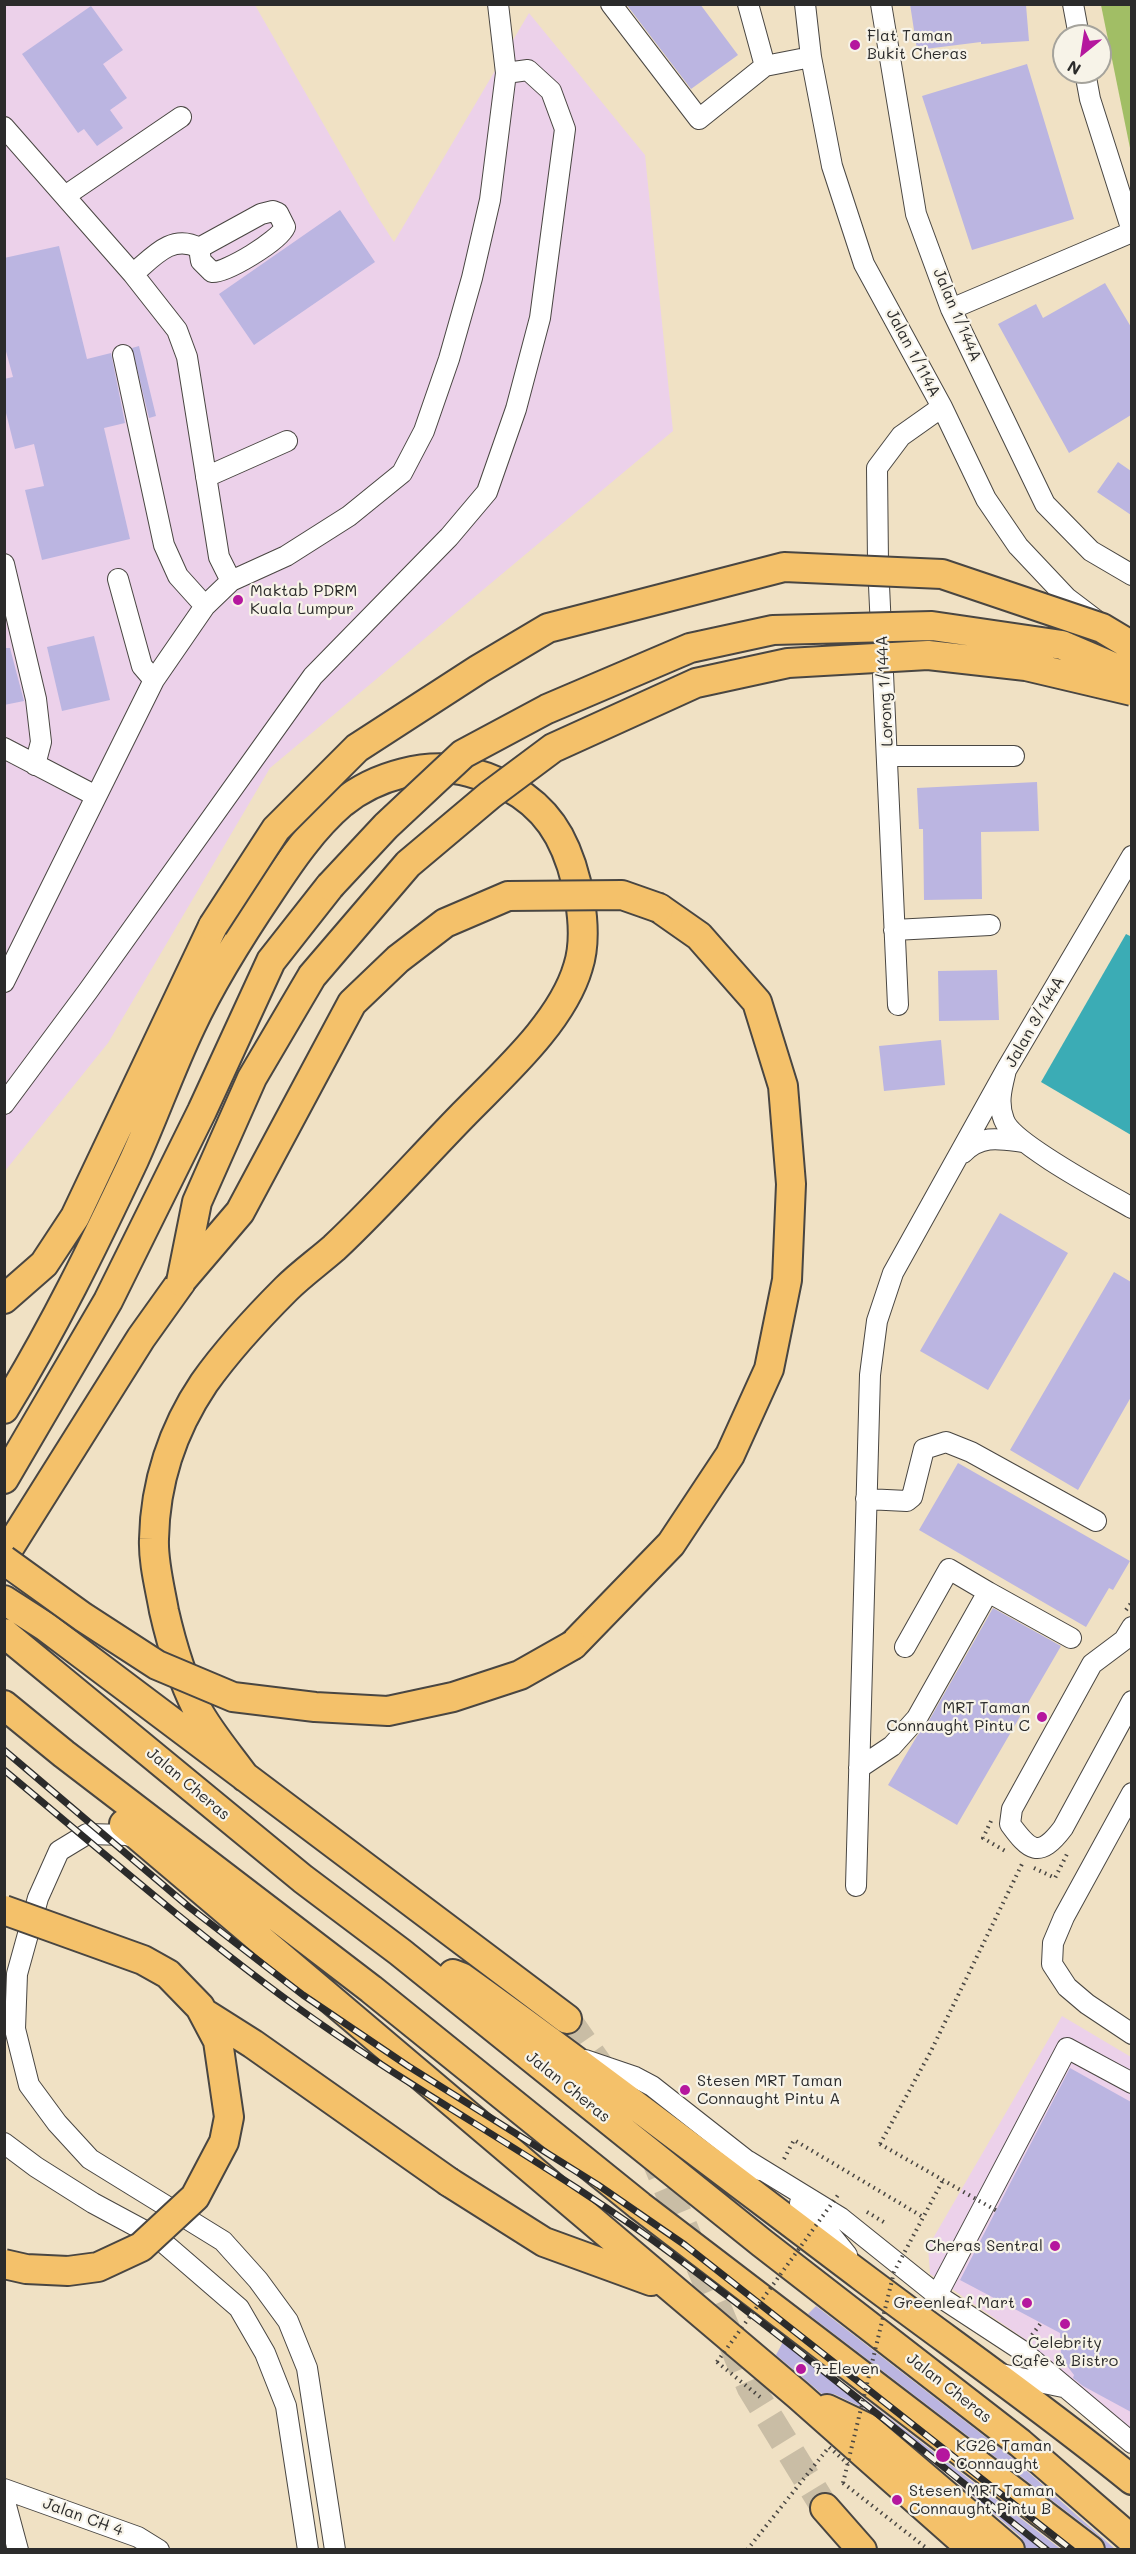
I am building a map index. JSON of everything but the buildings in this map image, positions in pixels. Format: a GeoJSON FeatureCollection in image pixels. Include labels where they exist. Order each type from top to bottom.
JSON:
{"type":"FeatureCollection","features":[{"type":"Feature","properties":{"kind":"highway"},"geometry":{"type":"LineString","coordinates":[[4,1299],[44,1264],[75,1217],[213,926],[276,829],[357,748],[478,669],[548,628],[784,567],[942,574],[1102,628],[1131,646]]}},
{"type":"Feature","properties":{"kind":"highway"},"geometry":{"type":"LineString","coordinates":[[4,1479],[108,1301],[202,1112],[271,961],[330,886],[370,843],[463,754],[558,704],[690,648],[773,630],[932,626],[1062,645],[1131,675]]}},
{"type":"Feature","properties":{"kind":"highway"},"geometry":{"type":"LineString","coordinates":[[181,1282],[197,1203],[252,1078],[312,976],[408,864],[490,795],[553,748],[696,683],[788,663],[928,655],[1026,666],[1131,691]]}},
{"type":"Feature","properties":{"kind":"highway"},"geometry":{"type":"LineString","coordinates":[[4,1409],[36,1358],[96,1241],[137,1154],[191,1026],[240,937],[300,848],[344,801],[381,781],[420,768],[452,767],[480,774],[515,789],[541,810],[558,835],[570,863],[577,890],[583,937],[579,966],[567,993],[546,1025],[492,1085],[343,1239],[287,1288],[245,1335],[205,1382],[174,1435],[159,1488],[153,1542],[160,1588],[178,1668],[200,1714],[245,1777]]}},
{"type":"Feature","properties":{"kind":"highway"},"geometry":{"type":"LineString","coordinates":[[622,895],[659,909],[699,936],[756,1002],[783,1086],[791,1184],[787,1280],[769,1369],[730,1455],[671,1544],[573,1644],[520,1675],[453,1697],[388,1711],[315,1707],[233,1697],[157,1665],[82,1617],[4,1558],[141,1338],[181,1282],[240,1212],[352,1003],[398,959],[445,923],[508,896],[622,895]]}},
{"type":"Feature","properties":{"kind":"highway"},"geometry":{"type":"LineString","coordinates":[[4,1600],[46,1627],[567,2019]]}},
{"type":"Feature","properties":{"kind":"highway","name":"Jalan Cheras"},"geometry":{"type":"LineString","coordinates":[[4,1633],[303,1879],[400,1952],[762,2243],[1020,2443],[1131,2540]]}},
{"type":"Feature","properties":{"kind":"highway"},"geometry":{"type":"LineString","coordinates":[[4,1705],[64,1754],[371,1989],[640,2206],[1090,2550]]}},
{"type":"Feature","properties":{"kind":"highway"},"geometry":{"type":"LineString","coordinates":[[64,1754],[103,1807],[798,2396],[973,2550]]}},
{"type":"Feature","properties":{"kind":"highway"},"geometry":{"type":"LineString","coordinates":[[4,1910],[143,1960],[168,1974],[200,2007],[218,2041],[229,2117],[224,2142],[195,2196],[141,2247],[98,2267],[78,2270],[26,2269],[4,2264]]}},
{"type":"Feature","properties":{"kind":"highway"},"geometry":{"type":"LineString","coordinates":[[4,1927],[170,1992],[253,2044],[449,2182],[544,2242],[670,2288]]}},
{"type":"Feature","properties":{"kind":"highway"},"geometry":{"type":"LineString","coordinates":[[400,1952],[461,1977],[571,2056],[867,2280],[995,2373],[1131,2480]]}},
{"type":"Feature","properties":{"kind":"highway"},"geometry":{"type":"LineString","coordinates":[[798,2396],[867,2428],[1010,2550]]}},
{"type":"Feature","properties":{"kind":"highway"},"geometry":{"type":"LineString","coordinates":[[825,2508],[862,2550]]}},
{"type":"Feature","properties":{"kind":"street"},"geometry":{"type":"LineString","coordinates":[[4,982],[154,680],[205,606],[231,581],[286,556],[349,516],[402,473],[424,431],[449,359],[472,278],[490,200],[506,73],[498,4]]}},
{"type":"Feature","properties":{"kind":"street"},"geometry":{"type":"LineString","coordinates":[[611,4],[699,119],[765,66],[811,57]]}},
{"type":"Feature","properties":{"kind":"street"},"geometry":{"type":"LineString","coordinates":[[748,4],[765,66]]}},
{"type":"Feature","properties":{"kind":"street","name":"Jalan 1/114A"},"geometry":{"type":"LineString","coordinates":[[805,4],[811,57],[832,166],[864,264],[942,407],[986,499],[1018,546],[1067,598],[1098,621],[1131,640]]}},
{"type":"Feature","properties":{"kind":"street","name":"Jalan 1/144A"},"geometry":{"type":"LineString","coordinates":[[881,4],[916,214],[951,309],[1045,504],[1091,551],[1131,575]]}},
{"type":"Feature","properties":{"kind":"street"},"geometry":{"type":"LineString","coordinates":[[1073,4],[1077,24]]}},
{"type":"Feature","properties":{"kind":"street"},"geometry":{"type":"LineString","coordinates":[[4,1104],[88,992],[313,676],[449,537],[487,492],[516,409],[540,318],[565,129],[551,91],[528,70],[506,73]]}},
{"type":"Feature","properties":{"kind":"street"},"geometry":{"type":"LineString","coordinates":[[951,309],[1131,232],[1090,99],[1088,84]]}},
{"type":"Feature","properties":{"kind":"street"},"geometry":{"type":"LineString","coordinates":[[65,196],[181,117]]}},
{"type":"Feature","properties":{"kind":"street"},"geometry":{"type":"LineString","coordinates":[[4,127],[133,274],[177,330],[187,357],[219,557],[231,581]]}},
{"type":"Feature","properties":{"kind":"street"},"geometry":{"type":"LineString","coordinates":[[133,274],[159,252],[179,241],[199,248]]}},
{"type":"Feature","properties":{"kind":"street"},"geometry":{"type":"LineString","coordinates":[[123,355],[164,545],[178,576],[205,606]]}},
{"type":"Feature","properties":{"kind":"street","name":"Lorong 1/144A"},"geometry":{"type":"LineString","coordinates":[[898,1005],[878,563],[877,468],[901,436],[942,407]]}},
{"type":"Feature","properties":{"kind":"street"},"geometry":{"type":"LineString","coordinates":[[921,421],[951,426]]}},
{"type":"Feature","properties":{"kind":"street"},"geometry":{"type":"LineString","coordinates":[[206,477],[287,441]]}},
{"type":"Feature","properties":{"kind":"street"},"geometry":{"type":"LineString","coordinates":[[4,564],[36,699],[41,742],[35,765]]}},
{"type":"Feature","properties":{"kind":"street"},"geometry":{"type":"LineString","coordinates":[[118,579],[142,666],[154,680]]}},
{"type":"Feature","properties":{"kind":"street"},"geometry":{"type":"LineString","coordinates":[[4,748],[96,796]]}},
{"type":"Feature","properties":{"kind":"street"},"geometry":{"type":"LineString","coordinates":[[888,756],[1014,756]]}},
{"type":"Feature","properties":{"kind":"street","name":"Jalan 3/144A"},"geometry":{"type":"LineString","coordinates":[[1131,856],[1006,1070],[1000,1100],[1004,1122],[1023,1142],[1131,1208]]}},
{"type":"Feature","properties":{"kind":"street"},"geometry":{"type":"LineString","coordinates":[[894,930],[990,925]]}},
{"type":"Feature","properties":{"kind":"street"},"geometry":{"type":"LineString","coordinates":[[856,1886],[870,1375],[877,1321],[893,1273],[960,1157],[1006,1070]]}},
{"type":"Feature","properties":{"kind":"street"},"geometry":{"type":"LineString","coordinates":[[960,1157],[970,1145],[990,1137],[1023,1142]]}},
{"type":"Feature","properties":{"kind":"street"},"geometry":{"type":"LineString","coordinates":[[866,1499],[907,1501],[912,1497],[924,1449],[946,1442],[971,1452],[1096,1521]]}},
{"type":"Feature","properties":{"kind":"street"},"geometry":{"type":"LineString","coordinates":[[905,1647],[950,1569],[1071,1638]]}},
{"type":"Feature","properties":{"kind":"street"},"geometry":{"type":"LineString","coordinates":[[859,1768],[892,1746],[917,1718],[988,1592]]}},
{"type":"Feature","properties":{"kind":"street"},"geometry":{"type":"LineString","coordinates":[[1129,1637],[1092,1664],[1012,1809],[1010,1824],[1026,1844],[1040,1848],[1053,1842],[1131,1701]]}},
{"type":"Feature","properties":{"kind":"street"},"geometry":{"type":"LineString","coordinates":[[1131,1793],[1064,1917],[1053,1943],[1052,1954],[1052,1964],[1067,1987],[1087,2004],[1131,2034]]}},
{"type":"Feature","properties":{"kind":"street"},"geometry":{"type":"LineString","coordinates":[[147,1842],[127,1835],[87,1834],[59,1851],[38,1898],[17,1974],[15,2029],[29,2085],[57,2123],[90,2159],[223,2241],[258,2280],[288,2321],[307,2368],[335,2550]]}},
{"type":"Feature","properties":{"kind":"street"},"geometry":{"type":"LineString","coordinates":[[937,2295],[1066,2048],[1131,2083]]}},
{"type":"Feature","properties":{"kind":"street"},"geometry":{"type":"LineString","coordinates":[[571,2056],[635,2077],[652,2086],[813,2214],[867,2280]]}},
{"type":"Feature","properties":{"kind":"street"},"geometry":{"type":"LineString","coordinates":[[4,2143],[36,2167],[93,2203],[158,2238],[239,2308],[266,2353],[286,2406],[308,2550]]}},
{"type":"Feature","properties":{"kind":"street"},"geometry":{"type":"LineString","coordinates":[[748,2162],[842,2218],[937,2295],[1021,2350],[1131,2443]]}},
{"type":"Feature","properties":{"kind":"street"},"geometry":{"type":"LineString","coordinates":[[995,2373],[1066,2388]]}},
{"type":"Feature","properties":{"kind":"street","name":"Jalan CH 4"},"geometry":{"type":"LineString","coordinates":[[4,2489],[138,2537],[159,2550]]}},
{"type":"Feature","properties":{"kind":"street"},"geometry":{"type":"LineString","coordinates":[[4,2498],[18,2550]]}},
{"type":"Feature","properties":{"kind":"path"},"geometry":{"type":"LineString","coordinates":[[993,1818],[983,1838],[1055,1878],[1071,1847]]}},
{"type":"Feature","properties":{"kind":"path"},"geometry":{"type":"LineString","coordinates":[[997,2211],[880,2144],[930,2053],[1023,1862]]}},
{"type":"Feature","properties":{"kind":"path"},"geometry":{"type":"LineString","coordinates":[[784,2159],[794,2140],[923,2217]]}},
{"type":"Feature","properties":{"kind":"path"},"geometry":{"type":"LineString","coordinates":[[929,2550],[843,2483],[894,2272],[943,2180]]}},
{"type":"Feature","properties":{"kind":"path"},"geometry":{"type":"LineString","coordinates":[[760,2397],[717,2362],[838,2195]]}},
{"type":"Feature","properties":{"kind":"path"},"geometry":{"type":"LineString","coordinates":[[747,2550],[829,2447],[848,2464]]}},
{"type":"Feature","properties":{"kind":"shaded area","name":"Maktab PDRM Kuala Lumpur"},"geometry":{"type":"Polygon","coordinates":[[[5,5],[255,5],[370,205],[394,242],[529,13],[645,155],[673,431],[270,768],[108,1043],[5,1171],[5,5]]]}},
{"type":"Feature","properties":{"kind":"shaded area","name":"Cheras Sentral"},"geometry":{"type":"Polygon","coordinates":[[[1062,2016],[1131,2057],[1131,2430],[1066,2380],[1029,2342],[930,2274],[928,2247],[1062,2016]]]}},
{"type":"Feature","properties":{"kind":"green space"},"geometry":{"type":"Polygon","coordinates":[[[1101,5],[1131,5],[1131,153],[1112,59],[1112,24],[1105,24],[1101,5]]]}},
{"type":"Feature","properties":{"kind":"water"},"geometry":{"type":"Polygon","coordinates":[[[1126,934],[1132,937],[1131,1135],[1041,1082],[1126,934]]]}},
{"type":"Feature","properties":{"kind":"tunnel"},"geometry":{"type":"LineString","coordinates":[[567,2019],[611,2082]]}},
{"type":"Feature","properties":{"kind":"tunnel"},"geometry":{"type":"LineString","coordinates":[[651,2149],[751,2388],[825,2508]]}},
{"type":"Feature","properties":{"kind":"railway"},"geometry":{"type":"LineString","coordinates":[[4,1750],[189,1907],[303,1995],[408,2066],[598,2185],[685,2245],[1072,2550]]}},
{"type":"Feature","properties":{"kind":"railway"},"geometry":{"type":"LineString","coordinates":[[4,1770],[220,1949],[294,2005],[389,2070],[631,2224],[817,2366],[1047,2550]]}},
{"type":"Feature","properties":{"kind":"place","name":"Flat Taman Bukit Cheras"},"geometry":{"type":"Point","coordinates":[855,45]}},
{"type":"Feature","properties":{"kind":"place","name":"Maktab PDRM Kuala Lumpur"},"geometry":{"type":"Point","coordinates":[238,600]}},
{"type":"Feature","properties":{"kind":"place","name":"MRT Taman Connaught Pintu C"},"geometry":{"type":"Point","coordinates":[1042,1717]}},
{"type":"Feature","properties":{"kind":"place","name":"Stesen MRT Taman Connaught Pintu A"},"geometry":{"type":"Point","coordinates":[685,2090]}},
{"type":"Feature","properties":{"kind":"place","name":"Cheras Sentral"},"geometry":{"type":"Point","coordinates":[1055,2246]}},
{"type":"Feature","properties":{"kind":"place","name":"Greenleaf Mart"},"geometry":{"type":"Point","coordinates":[1027,2303]}},
{"type":"Feature","properties":{"kind":"place","name":"Celebrity Cafe & Bistro"},"geometry":{"type":"Point","coordinates":[1065,2324]}},
{"type":"Feature","properties":{"kind":"place","name":"7-Eleven"},"geometry":{"type":"Point","coordinates":[801,2369]}},
{"type":"Feature","properties":{"kind":"place","name":"KG26 Taman Connaught"},"geometry":{"type":"Point","coordinates":[943,2455]}},
{"type":"Feature","properties":{"kind":"place","name":"Stesen MRT Taman Connaught Pintu B"},"geometry":{"type":"Point","coordinates":[897,2500]}}]}
